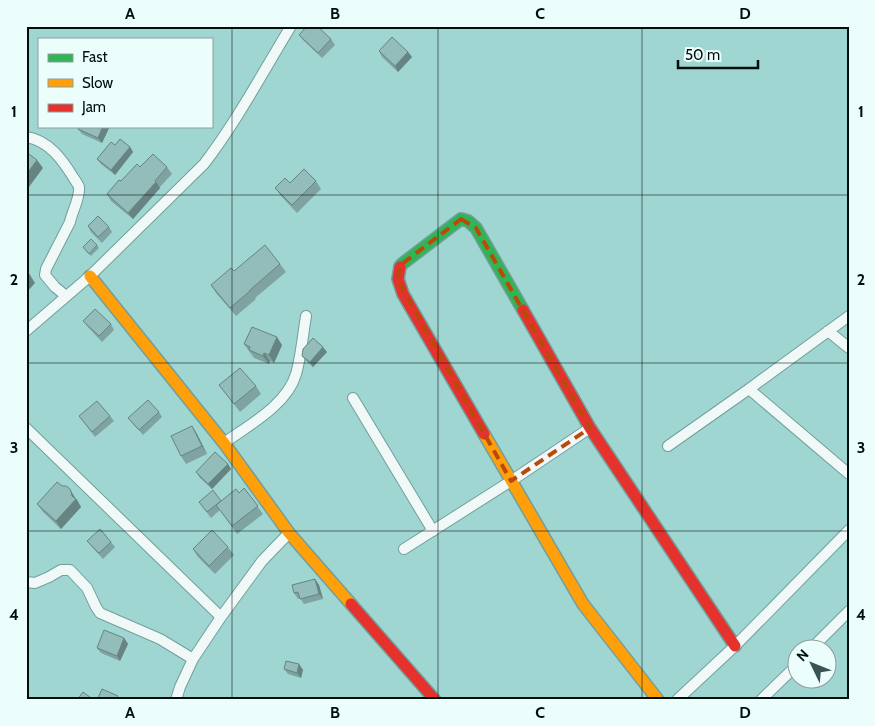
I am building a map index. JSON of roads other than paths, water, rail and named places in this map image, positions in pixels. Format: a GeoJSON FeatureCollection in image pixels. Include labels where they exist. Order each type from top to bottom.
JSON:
{"type":"FeatureCollection","features":[{"type":"Feature","properties":{"kind":"street"},"geometry":{"type":"LineString","coordinates":[[26,331],[90,276],[204,164],[229,130],[291,26]]}},
{"type":"Feature","properties":{"kind":"street"},"geometry":{"type":"LineString","coordinates":[[26,137],[35,138],[55,151],[66,164],[79,186],[77,202],[70,222],[46,269],[45,275],[66,296]]}},
{"type":"Feature","properties":{"kind":"street"},"geometry":{"type":"LineString","coordinates":[[658,700],[583,604],[403,294],[397,279],[402,264],[461,219],[468,221],[476,228],[590,428],[735,646]]}},
{"type":"Feature","properties":{"kind":"street"},"geometry":{"type":"LineString","coordinates":[[90,276],[224,443],[289,533],[435,700]]}},
{"type":"Feature","properties":{"kind":"street"},"geometry":{"type":"LineString","coordinates":[[224,443],[275,406],[292,386],[306,316]]}},
{"type":"Feature","properties":{"kind":"street"},"geometry":{"type":"LineString","coordinates":[[668,446],[849,316]]}},
{"type":"Feature","properties":{"kind":"street"},"geometry":{"type":"LineString","coordinates":[[828,331],[849,348]]}},
{"type":"Feature","properties":{"kind":"street"},"geometry":{"type":"LineString","coordinates":[[749,389],[849,474]]}},
{"type":"Feature","properties":{"kind":"street"},"geometry":{"type":"LineString","coordinates":[[353,398],[433,531]]}},
{"type":"Feature","properties":{"kind":"street"},"geometry":{"type":"LineString","coordinates":[[26,428],[222,617]]}},
{"type":"Feature","properties":{"kind":"street"},"geometry":{"type":"LineString","coordinates":[[404,549],[590,428]]}},
{"type":"Feature","properties":{"kind":"street"},"geometry":{"type":"LineString","coordinates":[[677,700],[735,646],[849,530]]}},
{"type":"Feature","properties":{"kind":"street"},"geometry":{"type":"LineString","coordinates":[[176,700],[193,659],[262,561],[289,533]]}},
{"type":"Feature","properties":{"kind":"street"},"geometry":{"type":"LineString","coordinates":[[26,582],[35,583],[61,570],[70,570],[88,588],[100,613],[160,639],[193,659]]}},
{"type":"Feature","properties":{"kind":"street"},"geometry":{"type":"LineString","coordinates":[[822,638],[849,611]]}},
{"type":"Feature","properties":{"kind":"street"},"geometry":{"type":"LineString","coordinates":[[761,700],[788,674]]}}]}
